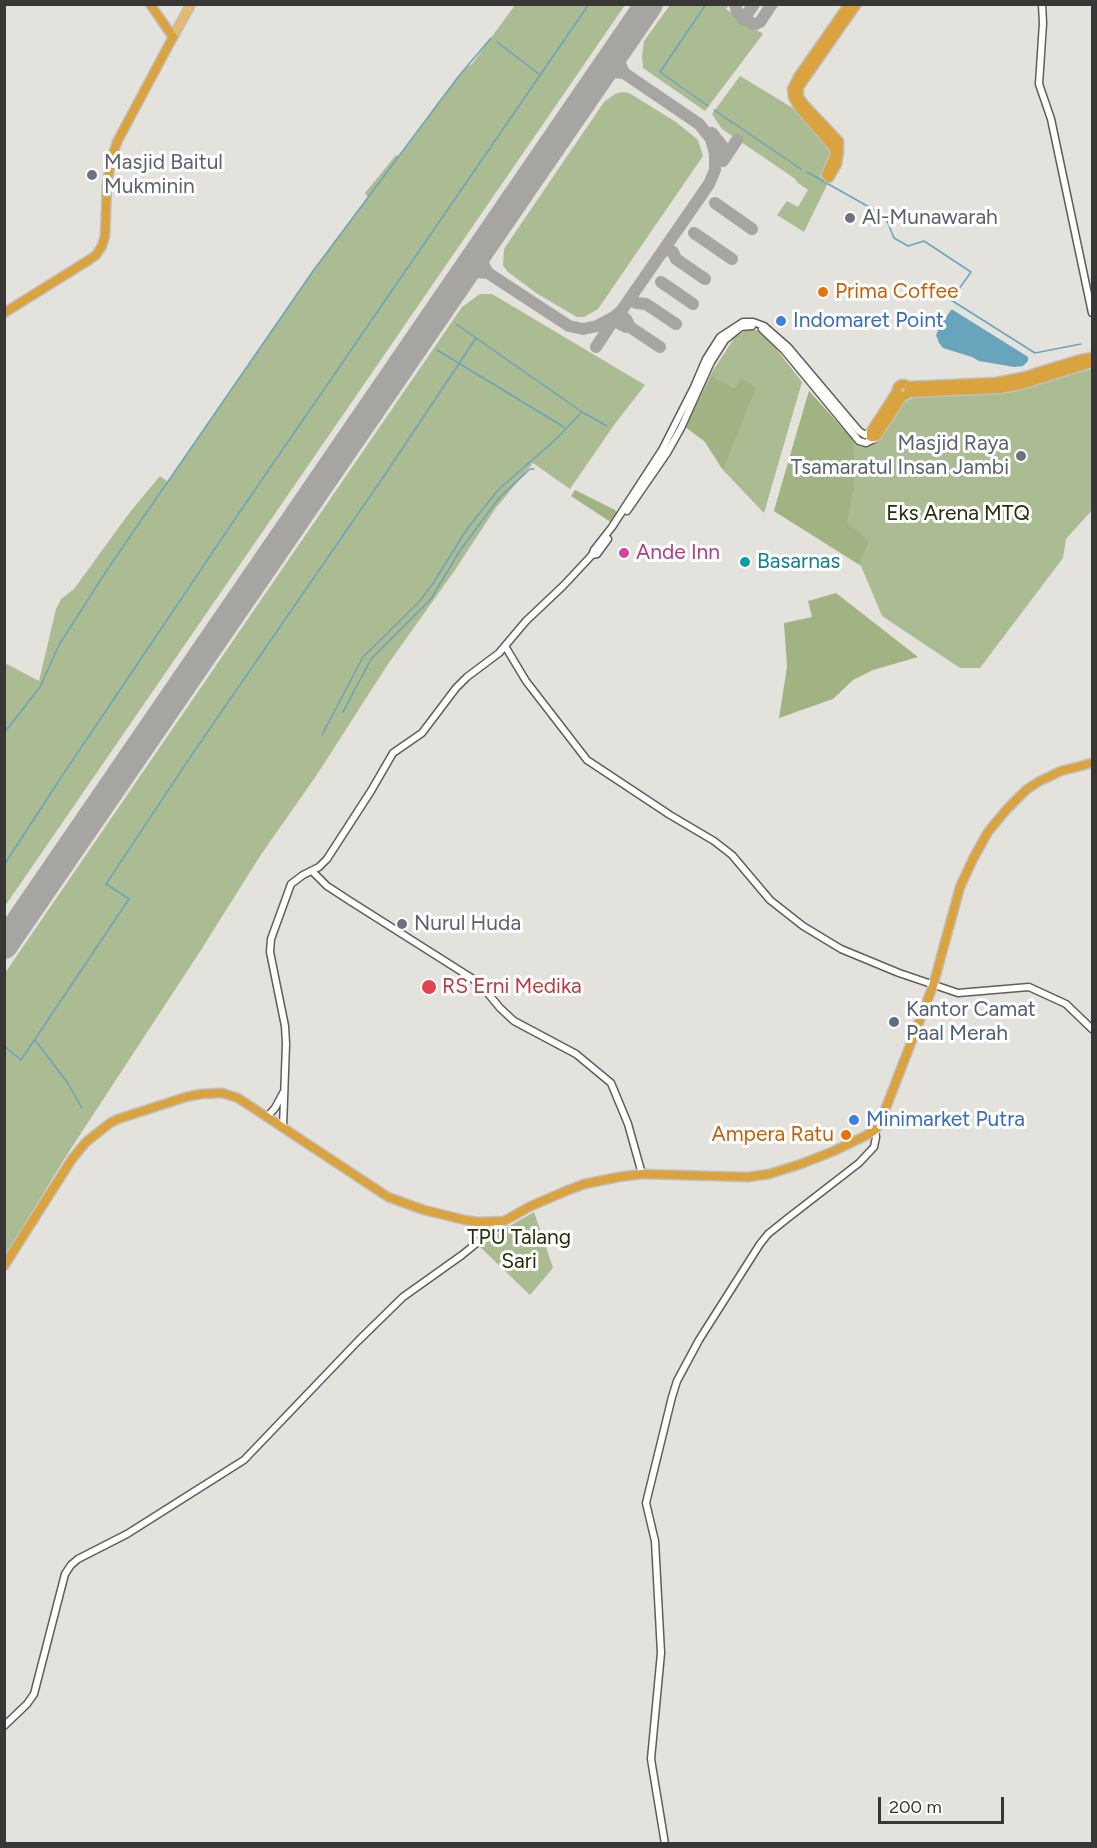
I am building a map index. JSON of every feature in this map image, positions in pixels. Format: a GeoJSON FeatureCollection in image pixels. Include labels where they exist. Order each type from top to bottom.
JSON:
{"type":"FeatureCollection","features":[{"type":"Feature","properties":{"kind":"highway"},"geometry":{"type":"LineString","coordinates":[[4,313],[100,251],[105,236],[105,207],[110,169],[117,142],[173,37],[150,4]]}},
{"type":"Feature","properties":{"kind":"highway"},"geometry":{"type":"LineString","coordinates":[[849,4],[792,89],[795,102],[822,129],[839,141],[837,164],[830,178],[826,175],[833,161],[834,150],[830,141],[822,129],[799,97],[799,87],[856,4]]}},
{"type":"Feature","properties":{"kind":"highway"},"geometry":{"type":"LineString","coordinates":[[874,434],[904,391],[996,382],[1092,357]]}},
{"type":"Feature","properties":{"kind":"highway"},"geometry":{"type":"LineString","coordinates":[[904,391],[999,389],[1021,385],[1092,363]]}},
{"type":"Feature","properties":{"kind":"highway"},"geometry":{"type":"LineString","coordinates":[[4,1266],[72,1159],[86,1142],[110,1123],[186,1096],[216,1092],[238,1098],[376,1191],[424,1210],[465,1220],[504,1221],[531,1206],[584,1185],[619,1177],[642,1174],[737,1178],[769,1174],[834,1152],[875,1130],[884,1114],[933,986],[960,887],[988,832],[1007,809],[1031,786],[1053,774],[1092,764]]}},
{"type":"Feature","properties":{"kind":"main road"},"geometry":{"type":"LineString","coordinates":[[173,37],[191,4]]}},
{"type":"Feature","properties":{"kind":"street"},"geometry":{"type":"LineString","coordinates":[[1042,4],[1039,84],[1051,119],[1092,313]]}},
{"type":"Feature","properties":{"kind":"street"},"geometry":{"type":"LineString","coordinates":[[283,1127],[285,1026],[270,957],[271,939],[291,884],[327,859],[393,753],[422,733],[456,688],[499,653],[526,621],[592,555],[597,554],[681,428],[711,362],[725,340],[741,327],[756,326],[766,332],[786,349],[859,441],[866,443],[874,434]]}},
{"type":"Feature","properties":{"kind":"street"},"geometry":{"type":"LineString","coordinates":[[505,646],[526,681],[577,749],[594,766],[723,848],[735,858],[770,900],[803,926],[841,949],[933,986],[958,993],[1029,987],[1066,1004],[1092,1029]]}},
{"type":"Feature","properties":{"kind":"street"},"geometry":{"type":"LineString","coordinates":[[312,870],[327,886],[481,985],[500,1008],[514,1020],[576,1054],[611,1083],[628,1124],[642,1174]]}},
{"type":"Feature","properties":{"kind":"street"},"geometry":{"type":"LineString","coordinates":[[267,1117],[275,1108],[284,1089]]}},
{"type":"Feature","properties":{"kind":"street"},"geometry":{"type":"LineString","coordinates":[[665,1844],[651,1759],[661,1653],[656,1550],[646,1503],[672,1397],[677,1381],[699,1340],[760,1244],[768,1234],[860,1163],[874,1147],[875,1130]]}},
{"type":"Feature","properties":{"kind":"street"},"geometry":{"type":"LineString","coordinates":[[4,1726],[34,1694],[65,1574],[71,1564],[127,1534],[244,1460],[403,1297],[462,1255],[504,1221]]}},
{"type":"Feature","properties":{"kind":"green space"},"geometry":{"type":"Polygon","coordinates":[[[515,5],[625,5],[5,906],[5,667],[7,664],[39,681],[56,609],[61,599],[74,589],[130,512],[160,476],[168,482],[313,271],[368,197],[365,193],[396,155],[399,157],[515,5]]]}},
{"type":"Feature","properties":{"kind":"green space"},"geometry":{"type":"Polygon","coordinates":[[[670,5],[729,5],[726,9],[763,34],[705,111],[643,68],[644,41],[670,5]]]}},
{"type":"Feature","properties":{"kind":"green space"},"geometry":{"type":"Polygon","coordinates":[[[740,76],[793,108],[830,148],[832,155],[820,176],[828,183],[804,232],[777,215],[787,201],[798,207],[808,190],[722,129],[712,114],[740,76]]]}},
{"type":"Feature","properties":{"kind":"green space"},"geometry":{"type":"Polygon","coordinates":[[[621,92],[629,93],[676,122],[698,140],[703,156],[598,309],[584,317],[577,317],[536,293],[507,271],[503,265],[504,249],[604,102],[621,92]]]}},
{"type":"Feature","properties":{"kind":"green space"},"geometry":{"type":"Polygon","coordinates":[[[480,294],[492,294],[645,385],[570,489],[533,463],[495,509],[260,856],[68,1153],[5,1256],[5,973],[462,307],[480,294]]]}},
{"type":"Feature","properties":{"kind":"green space"},"geometry":{"type":"Polygon","coordinates":[[[746,330],[758,330],[767,337],[802,382],[764,513],[722,469],[704,441],[685,427],[712,372],[735,337],[746,330]]]}},
{"type":"Feature","properties":{"kind":"green space","name":"Eks Arena MTQ"},"geometry":{"type":"Polygon","coordinates":[[[1092,369],[1092,510],[1066,539],[1063,558],[980,668],[960,668],[882,616],[861,566],[774,511],[809,391],[854,441],[867,445],[905,402],[915,397],[1005,392],[1092,369]]]}},
{"type":"Feature","properties":{"kind":"green space"},"geometry":{"type":"Polygon","coordinates":[[[712,376],[734,389],[742,378],[756,388],[723,469],[706,442],[686,427],[712,376]]]}},
{"type":"Feature","properties":{"kind":"green space"},"geometry":{"type":"Polygon","coordinates":[[[809,391],[854,441],[854,488],[847,522],[869,541],[859,564],[774,511],[809,391]]]}},
{"type":"Feature","properties":{"kind":"green space"},"geometry":{"type":"Polygon","coordinates":[[[575,490],[615,510],[618,515],[612,523],[571,496],[575,490]]]}},
{"type":"Feature","properties":{"kind":"green space"},"geometry":{"type":"Polygon","coordinates":[[[836,593],[918,657],[873,670],[853,680],[833,699],[779,718],[787,667],[784,623],[812,617],[808,601],[836,593]]]}},
{"type":"Feature","properties":{"kind":"green space","name":"TPU Talang Sari"},"geometry":{"type":"Polygon","coordinates":[[[534,1212],[553,1268],[530,1295],[480,1247],[506,1228],[534,1212]]]}},
{"type":"Feature","properties":{"kind":"water"},"geometry":{"type":"Polygon","coordinates":[[[951,310],[1025,355],[1028,361],[1023,366],[1014,367],[979,361],[943,348],[936,335],[951,310]]]}},
{"type":"Feature","properties":{"kind":"waterway"},"geometry":{"type":"LineString","coordinates":[[4,865],[239,513],[589,4]]}},
{"type":"Feature","properties":{"kind":"waterway"},"geometry":{"type":"LineString","coordinates":[[706,4],[660,72],[708,106]]}},
{"type":"Feature","properties":{"kind":"waterway"},"geometry":{"type":"LineString","coordinates":[[4,733],[40,687],[59,645],[109,567],[313,271],[458,77],[491,38]]}},
{"type":"Feature","properties":{"kind":"waterway"},"geometry":{"type":"LineString","coordinates":[[497,42],[539,74]]}},
{"type":"Feature","properties":{"kind":"waterway"},"geometry":{"type":"LineString","coordinates":[[714,110],[801,169]]}},
{"type":"Feature","properties":{"kind":"waterway"},"geometry":{"type":"LineString","coordinates":[[807,172],[885,216],[894,238],[908,246],[924,241],[971,272],[951,300],[1035,353],[1081,344]]}},
{"type":"Feature","properties":{"kind":"waterway"},"geometry":{"type":"LineString","coordinates":[[456,324],[582,412],[607,426]]}},
{"type":"Feature","properties":{"kind":"waterway"},"geometry":{"type":"LineString","coordinates":[[4,1046],[21,1060],[129,899],[106,884],[476,338]]}},
{"type":"Feature","properties":{"kind":"waterway"},"geometry":{"type":"LineString","coordinates":[[437,350],[564,427]]}},
{"type":"Feature","properties":{"kind":"waterway"},"geometry":{"type":"LineString","coordinates":[[322,735],[363,657],[418,603],[467,529],[498,490],[554,441],[582,412]]}},
{"type":"Feature","properties":{"kind":"waterway"},"geometry":{"type":"LineString","coordinates":[[343,712],[371,659],[431,599],[459,552],[499,498],[530,469],[534,469]]}},
{"type":"Feature","properties":{"kind":"waterway"},"geometry":{"type":"LineString","coordinates":[[35,1040],[67,1082],[82,1108]]}},
{"type":"Feature","properties":{"kind":"taxiway"},"geometry":{"type":"LineString","coordinates":[[735,4],[737,12],[753,24],[760,22],[772,4]]}},
{"type":"Feature","properties":{"kind":"taxiway"},"geometry":{"type":"LineString","coordinates":[[743,20],[754,4]]}},
{"type":"Feature","properties":{"kind":"taxiway"},"geometry":{"type":"LineString","coordinates":[[619,49],[618,59],[624,73]]}},
{"type":"Feature","properties":{"kind":"taxiway"},"geometry":{"type":"LineString","coordinates":[[463,276],[475,272],[488,273],[569,326],[583,329],[597,326],[622,310],[709,184],[715,170],[715,154],[711,139],[699,124],[624,73],[609,72],[599,78]]}},
{"type":"Feature","properties":{"kind":"taxiway"},"geometry":{"type":"LineString","coordinates":[[712,133],[723,147],[726,157]]}},
{"type":"Feature","properties":{"kind":"taxiway"},"geometry":{"type":"LineString","coordinates":[[723,161],[737,140]]}},
{"type":"Feature","properties":{"kind":"taxiway"},"geometry":{"type":"LineString","coordinates":[[715,203],[752,229]]}},
{"type":"Feature","properties":{"kind":"taxiway"},"geometry":{"type":"LineString","coordinates":[[694,233],[732,259]]}},
{"type":"Feature","properties":{"kind":"taxiway"},"geometry":{"type":"LineString","coordinates":[[483,248],[483,264],[488,273]]}},
{"type":"Feature","properties":{"kind":"taxiway"},"geometry":{"type":"LineString","coordinates":[[664,249],[673,252],[676,259],[705,279]]}},
{"type":"Feature","properties":{"kind":"taxiway"},"geometry":{"type":"LineString","coordinates":[[661,282],[693,304]]}},
{"type":"Feature","properties":{"kind":"taxiway"},"geometry":{"type":"LineString","coordinates":[[631,297],[636,303],[646,304],[676,324]]}},
{"type":"Feature","properties":{"kind":"taxiway"},"geometry":{"type":"LineString","coordinates":[[596,347],[615,318],[618,314],[626,319],[630,327],[620,324],[617,321],[615,318],[614,317]]}},
{"type":"Feature","properties":{"kind":"taxiway"},"geometry":{"type":"LineString","coordinates":[[630,327],[660,347]]}},
{"type":"Feature","properties":{"kind":"runway"},"geometry":{"type":"LineString","coordinates":[[4,945],[649,4]]}},
{"type":"Feature","properties":{"kind":"place","name":"Masjid Baitul Mukminin"},"geometry":{"type":"Point","coordinates":[92,175]}},
{"type":"Feature","properties":{"kind":"place","name":"Al-Munawarah"},"geometry":{"type":"Point","coordinates":[850,218]}},
{"type":"Feature","properties":{"kind":"place","name":"Prima Coffee"},"geometry":{"type":"Point","coordinates":[823,292]}},
{"type":"Feature","properties":{"kind":"place","name":"Indomaret Point"},"geometry":{"type":"Point","coordinates":[781,321]}},
{"type":"Feature","properties":{"kind":"place","name":"Masjid Raya Tsamaratul Insan Jambi"},"geometry":{"type":"Point","coordinates":[1021,456]}},
{"type":"Feature","properties":{"kind":"place","name":"Ande Inn"},"geometry":{"type":"Point","coordinates":[624,553]}},
{"type":"Feature","properties":{"kind":"place","name":"Basarnas"},"geometry":{"type":"Point","coordinates":[745,562]}},
{"type":"Feature","properties":{"kind":"place","name":"Nurul Huda"},"geometry":{"type":"Point","coordinates":[402,924]}},
{"type":"Feature","properties":{"kind":"place","name":"RS Erni Medika"},"geometry":{"type":"Point","coordinates":[429,987]}},
{"type":"Feature","properties":{"kind":"place","name":"Kantor Camat Paal Merah"},"geometry":{"type":"Point","coordinates":[894,1022]}},
{"type":"Feature","properties":{"kind":"place","name":"Minimarket Putra"},"geometry":{"type":"Point","coordinates":[854,1120]}},
{"type":"Feature","properties":{"kind":"place","name":"Ampera Ratu"},"geometry":{"type":"Point","coordinates":[846,1135]}}]}
